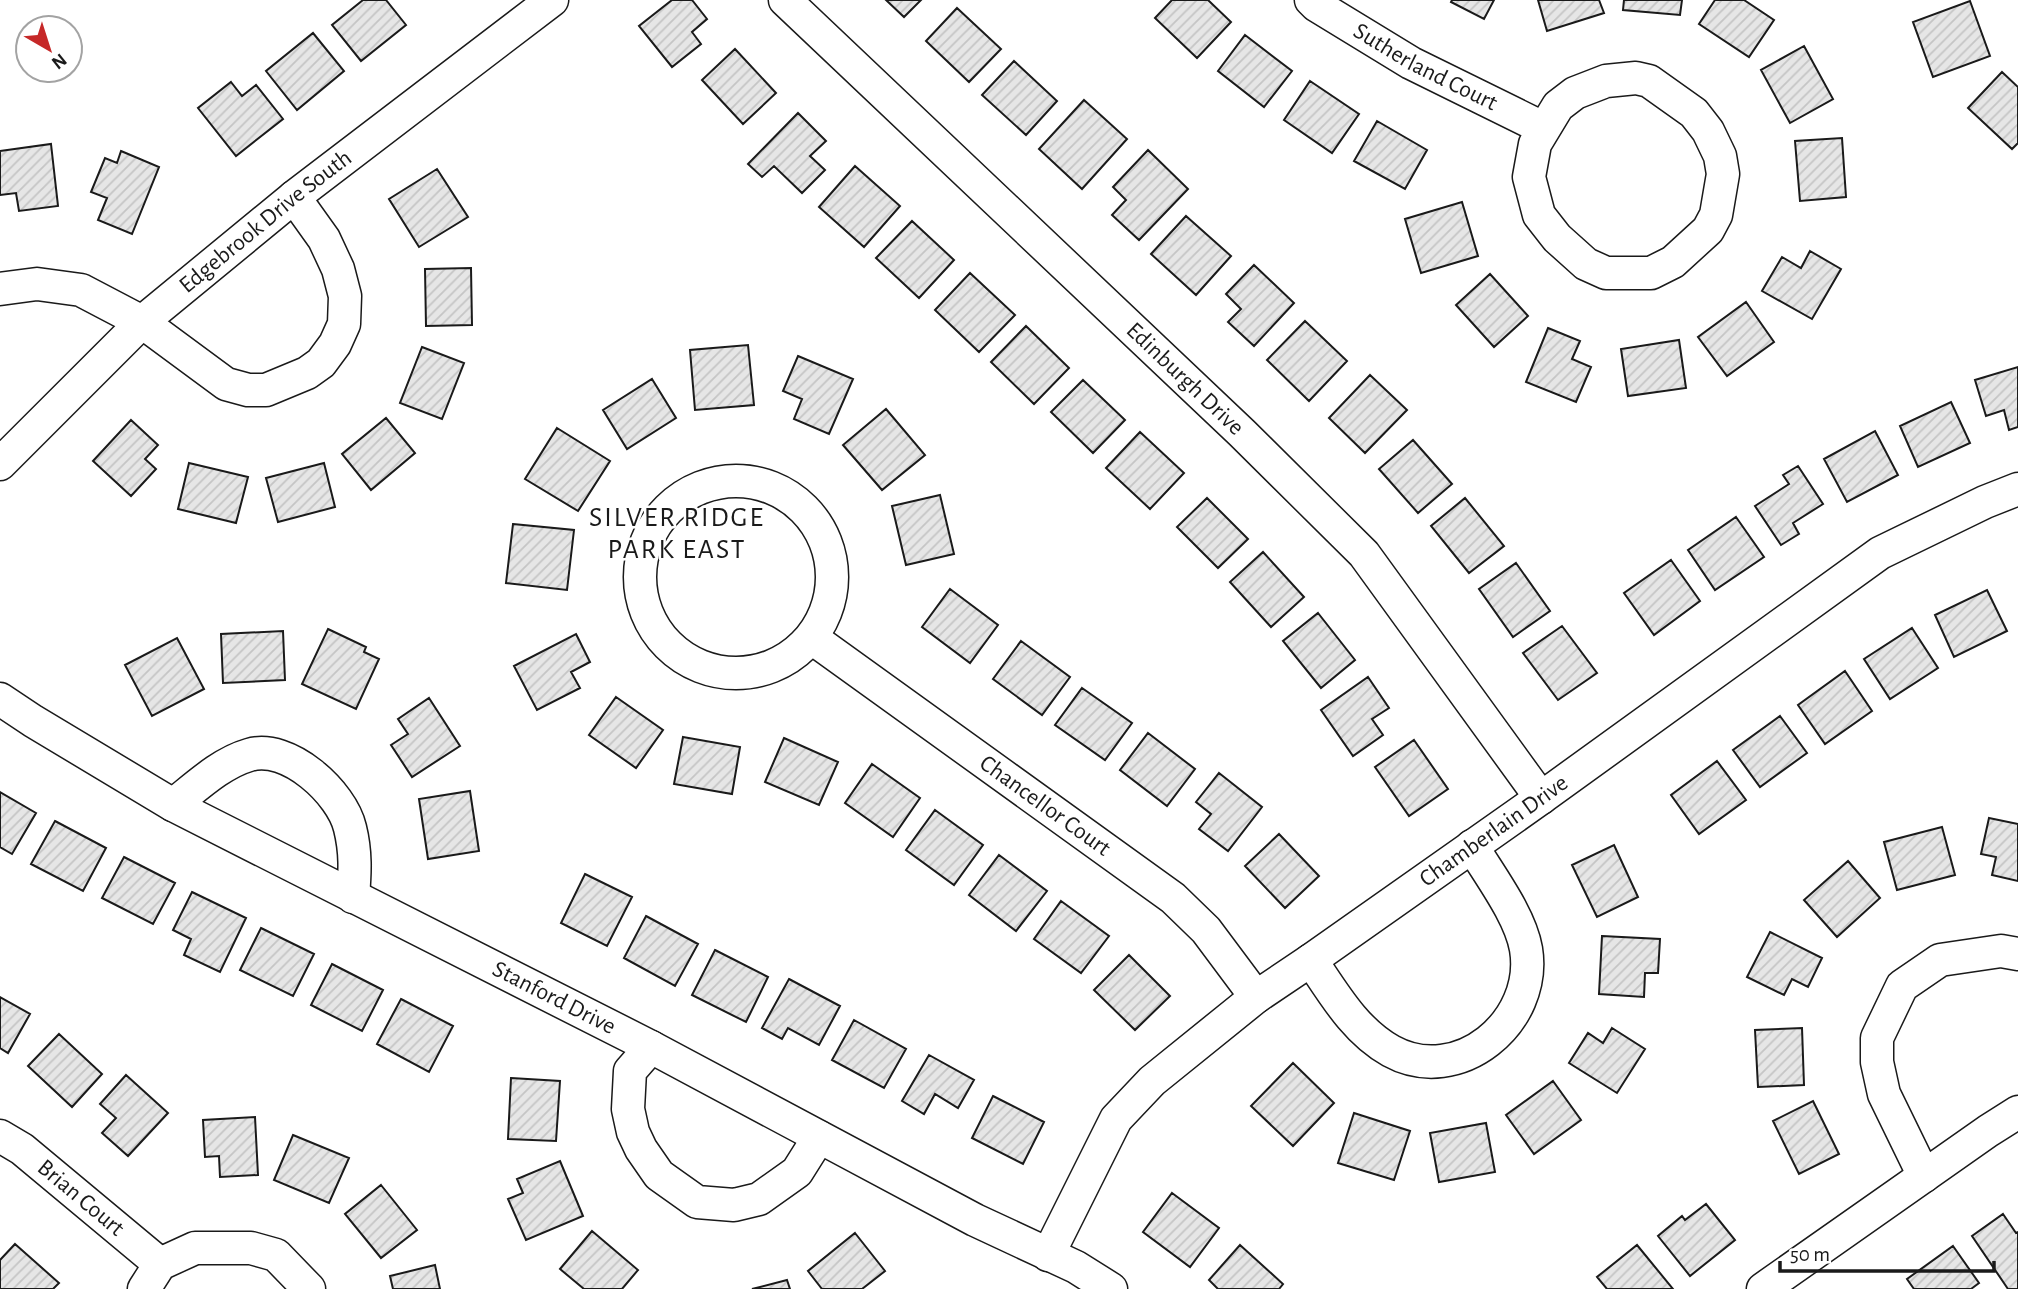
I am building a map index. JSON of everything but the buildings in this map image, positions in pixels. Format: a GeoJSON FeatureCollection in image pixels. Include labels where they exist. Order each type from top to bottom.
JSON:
{"type":"FeatureCollection","features":[{"type":"Feature","properties":{"kind":"street","name":"Edgebrook Drive South"},"geometry":{"type":"LineString","coordinates":[[0,464],[142,322],[294,197],[552,0]]}},
{"type":"Feature","properties":{"kind":"street","name":"Edinburgh Drive"},"geometry":{"type":"LineString","coordinates":[[785,0],[1242,433],[1364,554],[1541,798]]}},
{"type":"Feature","properties":{"kind":"street","name":"Sutherland Court"},"geometry":{"type":"LineString","coordinates":[[1311,0],[1411,64],[1543,128]]}},
{"type":"Feature","properties":{"kind":"street"},"geometry":{"type":"LineString","coordinates":[[1636,78],[1649,81],[1694,113],[1708,131],[1720,156],[1723,174],[1716,215],[1708,230],[1673,262],[1651,273],[1606,273],[1586,264],[1558,238],[1539,215],[1529,177],[1535,144],[1543,128],[1558,106],[1575,93],[1605,81],[1636,78]]}},
{"type":"Feature","properties":{"kind":"street"},"geometry":{"type":"LineString","coordinates":[[0,289],[37,284],[81,290],[142,322],[226,384],[248,390],[266,390],[307,373],[321,363],[335,344],[344,324],[345,296],[338,269],[324,239],[294,197]]}},
{"type":"Feature","properties":{"kind":"street"},"geometry":{"type":"LineString","coordinates":[[743,480],[772,487],[798,502],[818,525],[830,552],[833,582],[827,612],[812,638],[786,660],[755,672],[721,673],[689,662],[671,648],[663,641],[645,612],[639,580],[644,547],[660,517],[685,494],[713,482],[743,480]]}},
{"type":"Feature","properties":{"kind":"street","name":"Chamberlain Drive"},"geometry":{"type":"LineString","coordinates":[[1048,1255],[1116,1119],[1152,1081],[1256,997],[1541,798],[1881,553],[1984,502],[2018,489]]}},
{"type":"Feature","properties":{"kind":"street","name":"Chancellor Court"},"geometry":{"type":"LineString","coordinates":[[812,638],[1172,898],[1206,930],[1256,997]]}},
{"type":"Feature","properties":{"kind":"street","name":"Stanford Drive"},"geometry":{"type":"LineString","coordinates":[[0,699],[173,805],[651,1047],[975,1220],[1076,1267],[1111,1289]]}},
{"type":"Feature","properties":{"kind":"street"},"geometry":{"type":"LineString","coordinates":[[173,805],[226,765],[251,754],[270,754],[296,762],[339,803],[350,825],[356,860],[353,897]]}},
{"type":"Feature","properties":{"kind":"street"},"geometry":{"type":"LineString","coordinates":[[1311,960],[1360,1027],[1394,1053],[1427,1061],[1460,1056],[1479,1049],[1510,1021],[1518,1005],[1527,966],[1519,928],[1472,846]]}},
{"type":"Feature","properties":{"kind":"street"},"geometry":{"type":"LineString","coordinates":[[1924,1176],[1884,1094],[1877,1062],[1878,1038],[1902,986],[1940,960],[2001,951],[2018,954]]}},
{"type":"Feature","properties":{"kind":"street"},"geometry":{"type":"LineString","coordinates":[[651,1047],[630,1071],[628,1109],[633,1132],[659,1175],[696,1202],[734,1205],[760,1199],[797,1172],[818,1137]]}},
{"type":"Feature","properties":{"kind":"street"},"geometry":{"type":"LineString","coordinates":[[1763,1289],[2018,1112]]}},
{"type":"Feature","properties":{"kind":"street","name":"Brian Court"},"geometry":{"type":"LineString","coordinates":[[0,1136],[22,1149],[152,1276],[195,1248],[251,1248],[276,1255],[309,1289]]}},
{"type":"Feature","properties":{"kind":"district","name":"SILVER RIDGE PARK EAST"},"geometry":{"type":"Point","coordinates":[677,534]}}]}
